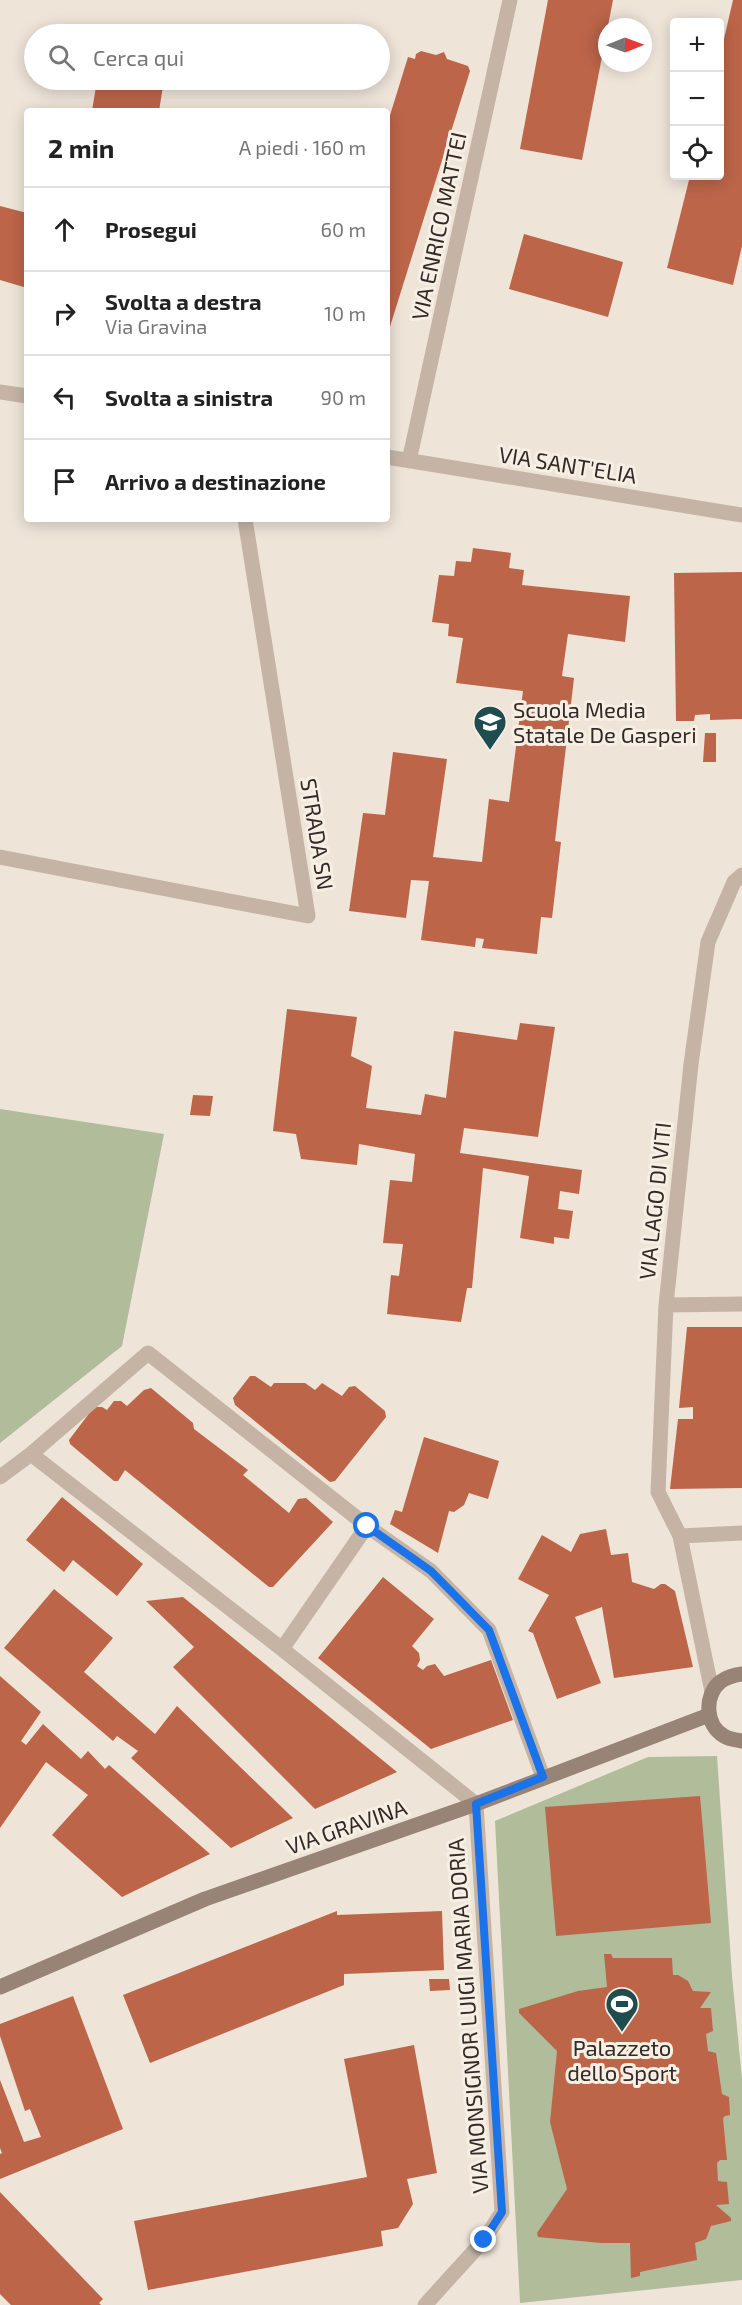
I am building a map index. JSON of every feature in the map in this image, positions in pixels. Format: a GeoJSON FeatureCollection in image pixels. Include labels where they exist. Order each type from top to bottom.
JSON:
{"type":"FeatureCollection","features":[{"type":"Feature","properties":{"kind":"main road"},"geometry":{"type":"LineString","coordinates":[[742,1674],[729,1676],[719,1683],[712,1692],[709,1705],[709,1715],[716,1729],[724,1737],[742,1741]]}},
{"type":"Feature","properties":{"kind":"main road","name":"VIA GRAVINA"},"geometry":{"type":"LineString","coordinates":[[0,1987],[206,1899],[476,1804],[709,1715]]}},
{"type":"Feature","properties":{"kind":"street","name":"VIA ENRICO MATTEI"},"geometry":{"type":"LineString","coordinates":[[410,461],[510,0]]}},
{"type":"Feature","properties":{"kind":"street"},"geometry":{"type":"LineString","coordinates":[[0,392],[24,396]]}},
{"type":"Feature","properties":{"kind":"street","name":"VIA SANT'ELIA"},"geometry":{"type":"LineString","coordinates":[[390,458],[742,515]]}},
{"type":"Feature","properties":{"kind":"street","name":"STRADA SN"},"geometry":{"type":"LineString","coordinates":[[0,857],[308,916],[245,522]]}},
{"type":"Feature","properties":{"kind":"street","name":"VIA LAGO DI VITI"},"geometry":{"type":"LineString","coordinates":[[712,1692],[680,1536],[658,1492],[666,1305],[691,1064],[708,942],[734,882],[742,875]]}},
{"type":"Feature","properties":{"kind":"street"},"geometry":{"type":"LineString","coordinates":[[666,1305],[742,1304]]}},
{"type":"Feature","properties":{"kind":"street"},"geometry":{"type":"LineString","coordinates":[[0,1477],[31,1454],[148,1353],[367,1526],[431,1571],[489,1630],[543,1777]]}},
{"type":"Feature","properties":{"kind":"street"},"geometry":{"type":"LineString","coordinates":[[31,1454],[282,1649],[476,1804]]}},
{"type":"Feature","properties":{"kind":"street"},"geometry":{"type":"LineString","coordinates":[[282,1649],[367,1526]]}},
{"type":"Feature","properties":{"kind":"street"},"geometry":{"type":"LineString","coordinates":[[680,1536],[742,1533]]}},
{"type":"Feature","properties":{"kind":"street","name":"VIA MONSIGNOR LUIGI MARIA DORIA"},"geometry":{"type":"LineString","coordinates":[[425,2305],[484,2240],[502,2212],[476,1804]]}},
{"type":"Feature","properties":{"kind":"green space"},"geometry":{"type":"Polygon","coordinates":[[[0,1109],[164,1134],[122,1346],[0,1443],[0,1109]]]}},
{"type":"Feature","properties":{"kind":"green space","name":"Palazzeto dello Sport"},"geometry":{"type":"Polygon","coordinates":[[[717,1756],[732,1976],[742,2079],[742,2280],[520,2303],[495,1821],[648,1757],[717,1756]]]}},
{"type":"Feature","properties":{"kind":"building"},"geometry":{"type":"Polygon","coordinates":[[[548,0],[613,0],[610,18],[598,18],[599,72],[582,160],[520,149],[548,0]]]}},
{"type":"Feature","properties":{"kind":"building"},"geometry":{"type":"Polygon","coordinates":[[[733,0],[742,0],[742,246],[733,285],[667,268],[689,180],[724,180],[724,39],[733,0]]]}},
{"type":"Feature","properties":{"kind":"building"},"geometry":{"type":"Polygon","coordinates":[[[421,51],[436,55],[444,52],[447,59],[468,66],[470,71],[390,327],[390,115],[408,57],[415,59],[416,54],[421,51]]]}},
{"type":"Feature","properties":{"kind":"building"},"geometry":{"type":"Polygon","coordinates":[[[95,90],[162,90],[159,108],[92,108],[95,90]]]}},
{"type":"Feature","properties":{"kind":"building"},"geometry":{"type":"Polygon","coordinates":[[[0,206],[24,212],[24,287],[0,280],[0,206]]]}},
{"type":"Feature","properties":{"kind":"building"},"geometry":{"type":"Polygon","coordinates":[[[524,234],[623,262],[608,317],[509,289],[524,234]]]}},
{"type":"Feature","properties":{"kind":"building"},"geometry":{"type":"Polygon","coordinates":[[[473,548],[511,553],[509,568],[524,570],[522,585],[630,596],[625,642],[568,634],[562,676],[574,678],[555,841],[561,842],[552,918],[541,917],[537,954],[482,948],[484,939],[476,938],[475,947],[421,940],[429,881],[411,880],[406,918],[349,911],[363,813],[385,815],[393,752],[447,759],[433,857],[482,862],[489,799],[509,802],[523,691],[456,683],[463,638],[448,636],[449,624],[432,622],[439,575],[454,576],[456,561],[471,562],[473,548]]]}},
{"type":"Feature","properties":{"kind":"building"},"geometry":{"type":"Polygon","coordinates":[[[742,572],[742,719],[710,720],[710,714],[695,715],[694,721],[676,721],[674,573],[742,572]]]}},
{"type":"Feature","properties":{"kind":"building"},"geometry":{"type":"Polygon","coordinates":[[[705,733],[716,733],[716,762],[703,762],[705,733]]]}},
{"type":"Feature","properties":{"kind":"building"},"geometry":{"type":"Polygon","coordinates":[[[287,1009],[357,1017],[351,1056],[372,1066],[366,1108],[421,1115],[425,1094],[446,1098],[454,1031],[517,1040],[520,1023],[555,1027],[538,1137],[464,1128],[460,1153],[582,1170],[579,1194],[560,1191],[558,1209],[573,1211],[569,1239],[554,1237],[554,1244],[520,1238],[529,1176],[483,1168],[472,1288],[467,1288],[461,1322],[387,1314],[391,1275],[399,1276],[403,1244],[383,1243],[390,1180],[412,1182],[415,1154],[359,1144],[357,1165],[301,1159],[296,1134],[273,1131],[287,1009]]]}},
{"type":"Feature","properties":{"kind":"building"},"geometry":{"type":"Polygon","coordinates":[[[193,1095],[213,1096],[210,1116],[190,1115],[193,1095]]]}},
{"type":"Feature","properties":{"kind":"building"},"geometry":{"type":"Polygon","coordinates":[[[687,1327],[742,1327],[742,1488],[670,1489],[678,1419],[693,1419],[693,1407],[679,1408],[687,1327]]]}},
{"type":"Feature","properties":{"kind":"building"},"geometry":{"type":"Polygon","coordinates":[[[250,1376],[255,1376],[271,1387],[274,1383],[305,1383],[315,1390],[322,1383],[342,1396],[349,1387],[355,1386],[385,1411],[386,1417],[335,1481],[330,1482],[235,1405],[233,1398],[250,1376]]]}},
{"type":"Feature","properties":{"kind":"building"},"geometry":{"type":"Polygon","coordinates":[[[151,1388],[193,1423],[194,1429],[248,1470],[243,1475],[289,1513],[298,1499],[306,1498],[333,1522],[273,1587],[269,1587],[125,1470],[118,1481],[114,1481],[70,1444],[69,1440],[94,1407],[107,1410],[114,1401],[121,1401],[127,1406],[144,1390],[151,1388]]]}},
{"type":"Feature","properties":{"kind":"building"},"geometry":{"type":"Polygon","coordinates":[[[424,1437],[499,1461],[488,1499],[469,1493],[464,1505],[454,1512],[449,1511],[438,1553],[390,1524],[395,1510],[402,1512],[424,1437]]]}},
{"type":"Feature","properties":{"kind":"building"},"geometry":{"type":"Polygon","coordinates":[[[62,1497],[143,1564],[117,1596],[73,1560],[64,1572],[26,1540],[62,1497]]]}},
{"type":"Feature","properties":{"kind":"building"},"geometry":{"type":"Polygon","coordinates":[[[606,1529],[611,1555],[628,1553],[632,1582],[654,1589],[665,1584],[675,1591],[693,1667],[614,1678],[602,1607],[575,1617],[601,1683],[557,1699],[533,1633],[528,1631],[549,1595],[518,1579],[542,1535],[571,1552],[580,1534],[606,1529]]]}},
{"type":"Feature","properties":{"kind":"building"},"geometry":{"type":"Polygon","coordinates":[[[383,1577],[434,1619],[412,1646],[419,1653],[420,1660],[417,1666],[423,1670],[435,1664],[444,1676],[491,1660],[513,1720],[431,1749],[318,1658],[383,1577]]]}},
{"type":"Feature","properties":{"kind":"building"},"geometry":{"type":"Polygon","coordinates":[[[54,1589],[113,1638],[84,1672],[155,1734],[177,1706],[293,1818],[231,1848],[131,1758],[138,1751],[117,1736],[113,1741],[4,1648],[54,1589]]]}},
{"type":"Feature","properties":{"kind":"building"},"geometry":{"type":"Polygon","coordinates":[[[183,1597],[397,1772],[315,1809],[173,1667],[194,1647],[146,1601],[183,1597]]]}},
{"type":"Feature","properties":{"kind":"building"},"geometry":{"type":"Polygon","coordinates":[[[0,1676],[41,1712],[21,1741],[26,1745],[43,1724],[81,1759],[88,1751],[105,1769],[109,1765],[210,1854],[122,1897],[52,1835],[88,1795],[46,1762],[0,1828],[0,1676]]]}},
{"type":"Feature","properties":{"kind":"building"},"geometry":{"type":"Polygon","coordinates":[[[700,1796],[711,1923],[556,1936],[545,1807],[700,1796]]]}},
{"type":"Feature","properties":{"kind":"building"},"geometry":{"type":"Polygon","coordinates":[[[337,1911],[337,1915],[442,1911],[444,1970],[344,1974],[344,1985],[150,2063],[123,1995],[337,1911]]]}},
{"type":"Feature","properties":{"kind":"building"},"geometry":{"type":"Polygon","coordinates":[[[604,1954],[611,1954],[613,1958],[672,1958],[673,1975],[678,1975],[688,1981],[693,1991],[711,1992],[700,2008],[711,2008],[713,2031],[706,2034],[708,2051],[716,2053],[722,2094],[729,2097],[730,2115],[723,2118],[727,2160],[720,2160],[717,2163],[718,2181],[727,2182],[729,2204],[716,2205],[731,2218],[731,2221],[711,2226],[706,2239],[695,2243],[697,2260],[640,2272],[640,2276],[631,2278],[630,2243],[601,2243],[538,2237],[537,2233],[567,2189],[550,2122],[557,2051],[519,2013],[519,2009],[578,1991],[607,1987],[604,1954]]]}},
{"type":"Feature","properties":{"kind":"building"},"geometry":{"type":"Polygon","coordinates":[[[429,1979],[449,1979],[450,1990],[430,1991],[429,1979]]]}},
{"type":"Feature","properties":{"kind":"building"},"geometry":{"type":"Polygon","coordinates":[[[73,1996],[123,2129],[0,2179],[0,2154],[2,2153],[0,2148],[0,2080],[24,2142],[41,2137],[30,2109],[25,2111],[0,2036],[0,2024],[73,1996]]]}},
{"type":"Feature","properties":{"kind":"building"},"geometry":{"type":"Polygon","coordinates":[[[414,2045],[437,2173],[407,2179],[413,2204],[398,2228],[381,2231],[383,2246],[148,2290],[134,2221],[367,2177],[344,2059],[414,2045]]]}},
{"type":"Feature","properties":{"kind":"building"},"geometry":{"type":"Polygon","coordinates":[[[0,2192],[103,2299],[99,2303],[101,2305],[11,2305],[0,2294],[0,2192]]]}},
{"type":"Feature","properties":{"kind":"place","name":"Scuola Media Statale De Gasperi"},"geometry":{"type":"Point","coordinates":[490,751]}},
{"type":"Feature","properties":{"kind":"place","name":"Palazzeto dello Sport"},"geometry":{"type":"Point","coordinates":[622,2033]}},
{"type":"Feature","properties":{"kind":"route"},"geometry":{"type":"LineString","coordinates":[[367,1526],[431,1571],[489,1630],[543,1777],[476,1804],[502,2212],[484,2240]]}}]}
